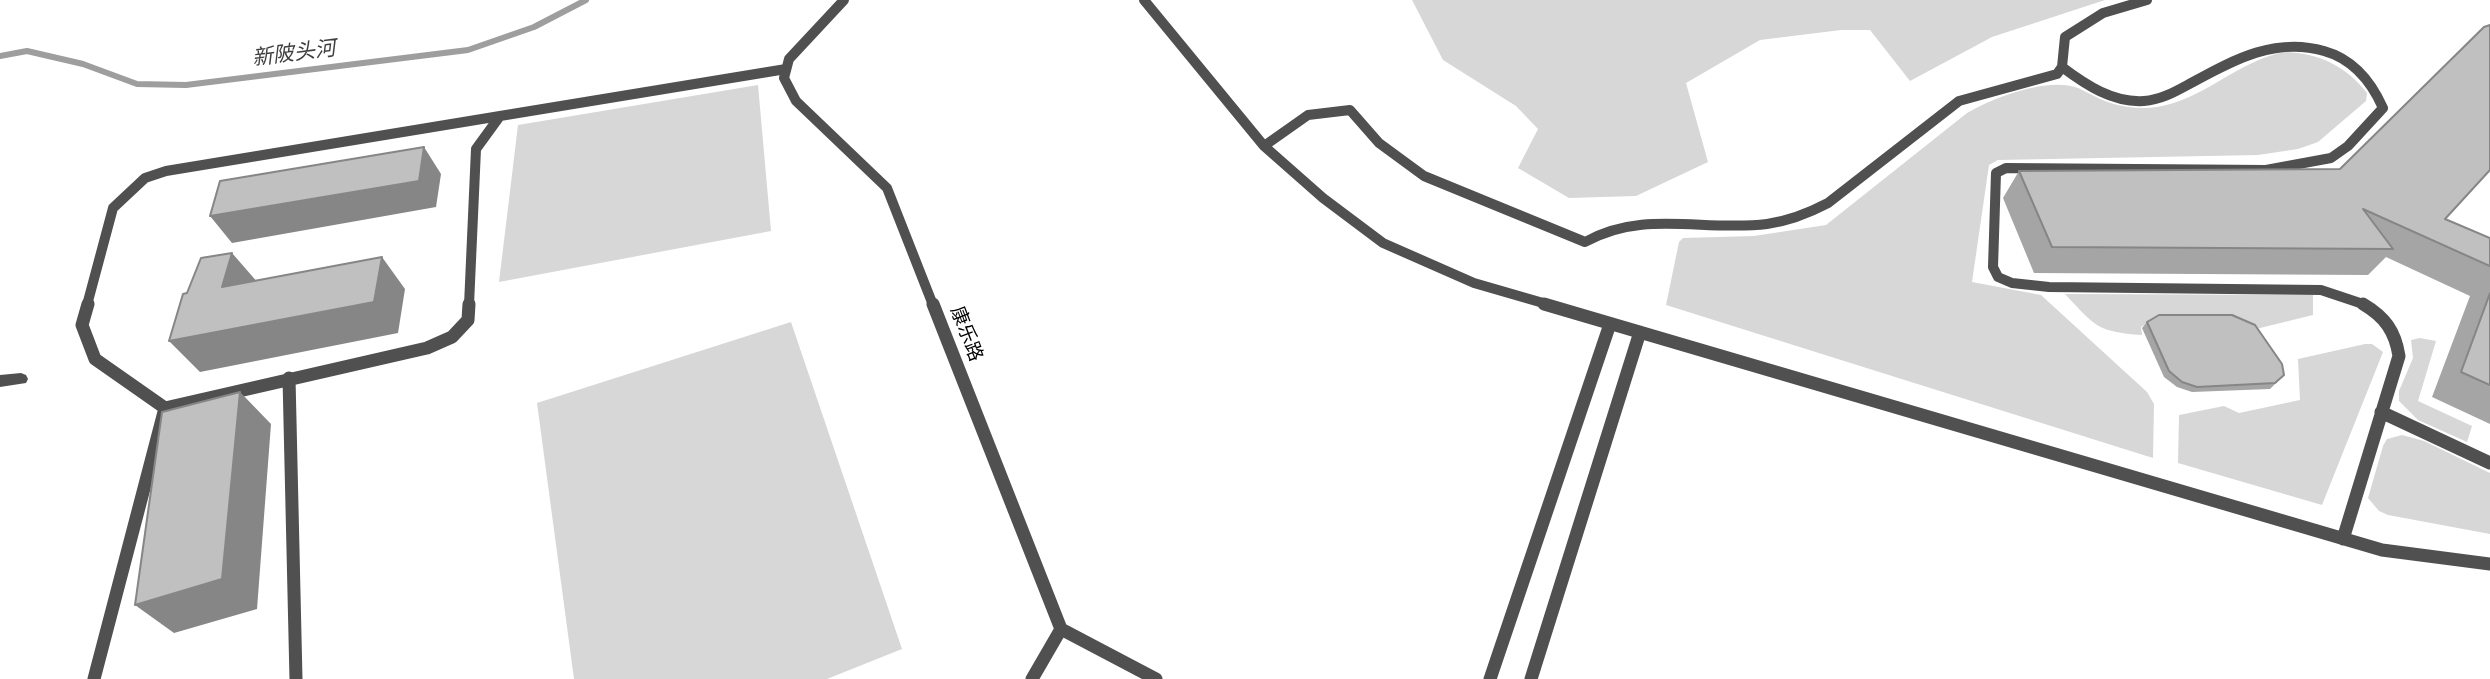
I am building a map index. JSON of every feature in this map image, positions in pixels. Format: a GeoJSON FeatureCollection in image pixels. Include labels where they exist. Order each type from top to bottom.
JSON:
{"type":"FeatureCollection","features":[{"type":"Feature","properties":{"kind":"street"},"geometry":{"type":"LineString","coordinates":[[0,381],[21,379]]}},
{"type":"Feature","properties":{"kind":"lane"},"geometry":{"type":"LineString","coordinates":[[500,116],[476,149],[468,320],[452,337],[427,348],[165,408],[95,359],[82,325],[113,208],[131,188],[145,178],[166,171],[500,116],[786,69],[789,59],[844,0]]}},
{"type":"Feature","properties":{"kind":"lane"},"geometry":{"type":"LineString","coordinates":[[1144,0],[1264,146],[1323,198],[1384,243],[1474,283],[2382,550],[2490,565]]}},
{"type":"Feature","properties":{"kind":"lane"},"geometry":{"type":"LineString","coordinates":[[1264,146],[1308,115],[1350,110],[1380,143],[1424,176],[1585,242],[1606,230],[1632,224],[1766,224],[1808,214],[1828,203],[1959,101],[1990,90],[2057,74],[2062,67],[2065,37],[2081,23],[2132,2],[2147,0]]}},
{"type":"Feature","properties":{"kind":"lane"},"geometry":{"type":"LineString","coordinates":[[2062,67],[2083,83],[2110,95],[2139,101],[2163,98],[2241,56],[2264,47],[2287,44],[2321,49],[2340,56],[2372,82],[2383,108],[2348,146],[2331,158],[2266,170],[2006,168],[1996,173],[1993,267],[1998,277],[2012,283],[2049,287],[2321,290],[2348,295],[2373,309],[2394,333],[2399,356],[2343,539]]}},
{"type":"Feature","properties":{"kind":"lane","name":"康乐路"},"geometry":{"type":"LineString","coordinates":[[786,69],[784,78],[796,101],[887,188],[1061,629]]}},
{"type":"Feature","properties":{"kind":"lane"},"geometry":{"type":"LineString","coordinates":[[1490,679],[1610,324]]}},
{"type":"Feature","properties":{"kind":"lane"},"geometry":{"type":"LineString","coordinates":[[1531,679],[1640,332]]}},
{"type":"Feature","properties":{"kind":"lane"},"geometry":{"type":"LineString","coordinates":[[289,378],[296,679]]}},
{"type":"Feature","properties":{"kind":"lane"},"geometry":{"type":"LineString","coordinates":[[94,679],[165,408]]}},
{"type":"Feature","properties":{"kind":"lane"},"geometry":{"type":"LineString","coordinates":[[2381,412],[2490,463]]}},
{"type":"Feature","properties":{"kind":"lane"},"geometry":{"type":"LineString","coordinates":[[1032,679],[1061,629],[1156,679]]}},
{"type":"Feature","properties":{"kind":"shaded area"},"geometry":{"type":"Polygon","coordinates":[[[1412,0],[2105,0],[1992,37],[1910,81],[1870,30],[1841,30],[1760,40],[1686,83],[1708,162],[1636,196],[1569,198],[1518,168],[1538,129],[1516,106],[1443,60],[1412,0]]]}},
{"type":"Feature","properties":{"kind":"shaded area"},"geometry":{"type":"Polygon","coordinates":[[[2284,52],[2309,55],[2331,63],[2350,75],[2367,93],[2366,101],[2318,142],[2298,149],[2258,155],[1998,160],[1989,165],[1972,282],[2041,295],[2147,392],[2154,404],[2153,458],[1666,305],[1679,242],[1683,238],[1754,236],[1826,225],[1967,113],[1990,101],[2034,87],[2063,85],[2078,88],[2117,105],[2157,107],[2190,97],[2251,63],[2284,52]]]}},
{"type":"Feature","properties":{"kind":"shaded area"},"geometry":{"type":"Polygon","coordinates":[[[758,85],[771,231],[499,282],[518,125],[758,85]]]}},
{"type":"Feature","properties":{"kind":"shaded area"},"geometry":{"type":"Polygon","coordinates":[[[2065,294],[2313,295],[2313,315],[2252,330],[2154,319],[2141,327],[2142,335],[2115,332],[2098,325],[2065,294]]]}},
{"type":"Feature","properties":{"kind":"shaded area"},"geometry":{"type":"Polygon","coordinates":[[[791,322],[902,649],[827,679],[574,679],[537,403],[791,322]]]}},
{"type":"Feature","properties":{"kind":"shaded area"},"geometry":{"type":"Polygon","coordinates":[[[2420,338],[2436,341],[2418,401],[2472,426],[2467,442],[2418,420],[2399,401],[2399,391],[2413,358],[2411,340],[2420,338]]]}},
{"type":"Feature","properties":{"kind":"shaded area"},"geometry":{"type":"Polygon","coordinates":[[[2372,344],[2383,352],[2322,505],[2178,463],[2179,415],[2224,406],[2239,413],[2300,400],[2298,359],[2372,344]]]}},
{"type":"Feature","properties":{"kind":"shaded area"},"geometry":{"type":"Polygon","coordinates":[[[2402,435],[2424,441],[2490,473],[2490,534],[2379,511],[2368,498],[2383,446],[2387,439],[2402,435]]]}},
{"type":"Feature","properties":{"kind":"building"},"geometry":{"type":"Polygon","coordinates":[[[2490,25],[2490,170],[2445,219],[2490,238],[2490,266],[2363,209],[2393,249],[2052,247],[2019,171],[2340,169],[2484,27],[2490,25]]]}},
{"type":"Feature","properties":{"kind":"building"},"geometry":{"type":"Polygon","coordinates":[[[424,147],[419,181],[210,216],[220,181],[424,147]]]}},
{"type":"Feature","properties":{"kind":"building"},"geometry":{"type":"Polygon","coordinates":[[[232,253],[222,287],[382,257],[374,302],[169,341],[183,294],[187,293],[201,258],[232,253]]]}},
{"type":"Feature","properties":{"kind":"building"},"geometry":{"type":"Polygon","coordinates":[[[2490,293],[2490,385],[2461,372],[2490,293]]]}},
{"type":"Feature","properties":{"kind":"building"},"geometry":{"type":"Polygon","coordinates":[[[2159,315],[2232,315],[2255,325],[2282,364],[2284,375],[2275,383],[2197,387],[2182,382],[2169,371],[2147,322],[2159,315]]]}},
{"type":"Feature","properties":{"kind":"building"},"geometry":{"type":"Polygon","coordinates":[[[240,392],[222,579],[135,605],[162,412],[240,392]]]}},
{"type":"Feature","properties":{"kind":"waterway","name":"新陂头河"},"geometry":{"type":"LineString","coordinates":[[0,56],[27,51],[83,64],[137,84],[186,85],[468,50],[534,27],[586,0]]}}]}
